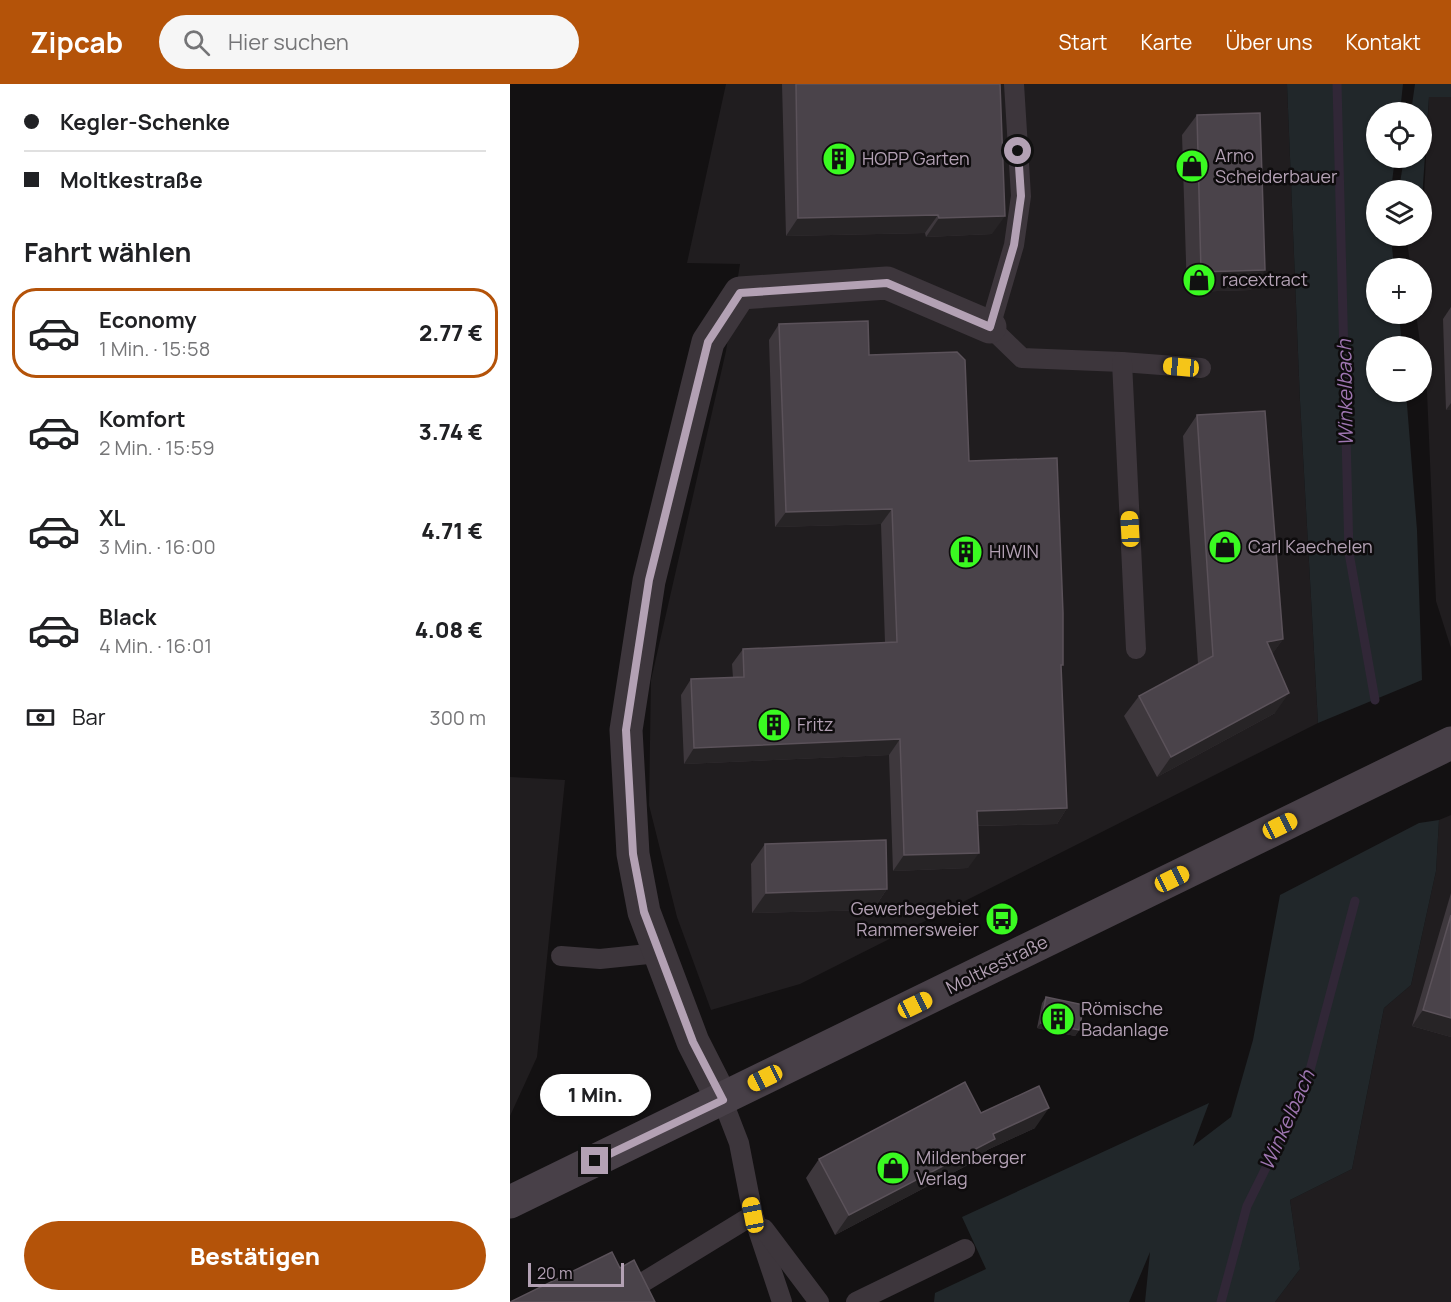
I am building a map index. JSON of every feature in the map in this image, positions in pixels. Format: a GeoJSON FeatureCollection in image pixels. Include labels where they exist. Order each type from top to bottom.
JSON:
{"type":"FeatureCollection","features":[{"type":"Feature","properties":{"kind":"street"},"geometry":{"type":"LineString","coordinates":[[723,1100],[693,1042],[644,912],[633,854],[626,730],[649,580],[708,342],[740,293],[887,283],[990,327]]}},
{"type":"Feature","properties":{"kind":"street","name":"Moltkestraße"},"geometry":{"type":"LineString","coordinates":[[510,1202],[723,1100],[1451,742]]}},
{"type":"Feature","properties":{"kind":"lane"},"geometry":{"type":"LineString","coordinates":[[1014,84],[1021,196],[1014,245],[990,327],[1022,358],[1201,368]]}},
{"type":"Feature","properties":{"kind":"lane"},"geometry":{"type":"LineString","coordinates":[[1122,362],[1136,649]]}},
{"type":"Feature","properties":{"kind":"lane"},"geometry":{"type":"LineString","coordinates":[[561,956],[609,959],[658,952]]}},
{"type":"Feature","properties":{"kind":"lane"},"geometry":{"type":"LineString","coordinates":[[723,1100],[739,1143],[753,1215],[782,1302]]}},
{"type":"Feature","properties":{"kind":"lane"},"geometry":{"type":"LineString","coordinates":[[637,1286],[753,1215]]}},
{"type":"Feature","properties":{"kind":"lane"},"geometry":{"type":"LineString","coordinates":[[753,1215],[819,1302]]}},
{"type":"Feature","properties":{"kind":"lane"},"geometry":{"type":"LineString","coordinates":[[856,1302],[965,1249]]}},
{"type":"Feature","properties":{"kind":"shaded area"},"geometry":{"type":"Polygon","coordinates":[[[726,84],[1287,84],[1300,401],[1318,723],[800,984],[711,1010],[677,917],[649,805],[651,680],[726,351],[740,264],[687,263],[726,84]]]}},
{"type":"Feature","properties":{"kind":"shaded area"},"geometry":{"type":"Polygon","coordinates":[[[1287,84],[1403,84],[1401,102],[1366,102],[1366,168],[1394,168],[1392,180],[1366,180],[1366,246],[1392,246],[1393,258],[1366,258],[1366,324],[1400,324],[1401,336],[1366,336],[1366,402],[1407,402],[1417,530],[1422,680],[1318,723],[1300,401],[1287,84]]]}},
{"type":"Feature","properties":{"kind":"shaded area"},"geometry":{"type":"Polygon","coordinates":[[[1415,84],[1451,84],[1451,97],[1429,97],[1429,102],[1412,102],[1415,84]]]}},
{"type":"Feature","properties":{"kind":"shaded area"},"geometry":{"type":"Polygon","coordinates":[[[1429,97],[1451,97],[1451,648],[1436,601],[1427,402],[1432,402],[1432,336],[1419,336],[1417,324],[1432,324],[1432,258],[1409,258],[1408,246],[1432,246],[1432,180],[1425,180],[1425,168],[1432,168],[1432,102],[1429,102],[1429,97]]]}},
{"type":"Feature","properties":{"kind":"shaded area"},"geometry":{"type":"Polygon","coordinates":[[[1402,168],[1424,168],[1423,180],[1400,180],[1402,168]]]}},
{"type":"Feature","properties":{"kind":"shaded area"},"geometry":{"type":"Polygon","coordinates":[[[510,777],[565,780],[537,1057],[510,1116],[510,777]]]}},
{"type":"Feature","properties":{"kind":"shaded area"},"geometry":{"type":"Polygon","coordinates":[[[1451,815],[1451,1302],[1275,1302],[1300,1269],[1290,1200],[1352,1169],[1384,1008],[1411,985],[1436,871],[1439,820],[1451,815]]]}},
{"type":"Feature","properties":{"kind":"shaded area"},"geometry":{"type":"Polygon","coordinates":[[[1439,820],[1436,871],[1411,985],[1384,1008],[1352,1169],[1290,1200],[1300,1269],[1275,1302],[1145,1302],[1150,1252],[1129,1302],[934,1302],[935,1293],[986,1269],[962,1217],[1209,1103],[1193,1146],[1231,1117],[1253,1040],[1280,895],[1419,823],[1439,820]]]}},
{"type":"Feature","properties":{"kind":"building"},"geometry":{"type":"Polygon","coordinates":[[[796,84],[1000,84],[1005,216],[798,218],[796,84]]]}},
{"type":"Feature","properties":{"kind":"building"},"geometry":{"type":"Polygon","coordinates":[[[1260,113],[1265,270],[1201,272],[1197,115],[1260,113]]]}},
{"type":"Feature","properties":{"kind":"building"},"geometry":{"type":"Polygon","coordinates":[[[868,321],[869,355],[957,352],[965,360],[969,461],[1057,458],[1063,613],[1063,665],[1061,665],[1067,808],[977,811],[979,853],[904,855],[900,739],[694,748],[691,679],[744,677],[743,649],[897,642],[892,509],[786,512],[779,324],[868,321]]]}},
{"type":"Feature","properties":{"kind":"building","name":"Carl Kaechelen"},"geometry":{"type":"Polygon","coordinates":[[[1265,411],[1283,639],[1267,642],[1289,693],[1171,757],[1139,696],[1213,656],[1197,415],[1265,411]]]}},
{"type":"Feature","properties":{"kind":"building"},"geometry":{"type":"Polygon","coordinates":[[[886,840],[887,889],[766,893],[765,844],[886,840]]]}},
{"type":"Feature","properties":{"kind":"building"},"geometry":{"type":"Polygon","coordinates":[[[1451,915],[1451,1018],[1423,1010],[1451,915]]]}},
{"type":"Feature","properties":{"kind":"building","name":"Römische Badanlage"},"geometry":{"type":"Polygon","coordinates":[[[1046,997],[1084,1005],[1079,1030],[1041,1023],[1046,997]]]}},
{"type":"Feature","properties":{"kind":"building","name":"Mildenberger Verlag"},"geometry":{"type":"Polygon","coordinates":[[[965,1082],[981,1113],[1039,1086],[1049,1108],[993,1134],[995,1139],[849,1215],[819,1159],[965,1082]]]}},
{"type":"Feature","properties":{"kind":"building"},"geometry":{"type":"Polygon","coordinates":[[[612,1252],[620,1268],[634,1260],[655,1302],[510,1302],[612,1252]]]}},
{"type":"Feature","properties":{"kind":"waterway","name":"Winkelbach"},"geometry":{"type":"LineString","coordinates":[[1337,84],[1349,553],[1375,700]]}},
{"type":"Feature","properties":{"kind":"waterway","name":"Winkelbach"},"geometry":{"type":"LineString","coordinates":[[1221,1302],[1247,1206],[1305,1089],[1355,901]]}},
{"type":"Feature","properties":{"kind":"place","name":"HOPP Garten"},"geometry":{"type":"Point","coordinates":[839,159]}},
{"type":"Feature","properties":{"kind":"place","name":"Arno Scheiderbauer"},"geometry":{"type":"Point","coordinates":[1192,166]}},
{"type":"Feature","properties":{"kind":"place","name":"racextract"},"geometry":{"type":"Point","coordinates":[1199,280]}},
{"type":"Feature","properties":{"kind":"place","name":"Carl Kaechelen"},"geometry":{"type":"Point","coordinates":[1225,547]}},
{"type":"Feature","properties":{"kind":"place","name":"HIWIN"},"geometry":{"type":"Point","coordinates":[966,552]}},
{"type":"Feature","properties":{"kind":"place","name":"Fritz"},"geometry":{"type":"Point","coordinates":[774,725]}},
{"type":"Feature","properties":{"kind":"place","name":"Gewerbegebiet Rammersweier"},"geometry":{"type":"Point","coordinates":[1002,919]}},
{"type":"Feature","properties":{"kind":"place","name":"Römische Badanlage"},"geometry":{"type":"Point","coordinates":[1058,1019]}},
{"type":"Feature","properties":{"kind":"place","name":"Mildenberger Verlag"},"geometry":{"type":"Point","coordinates":[893,1168]}},
{"type":"Feature","properties":{"kind":"route"},"geometry":{"type":"LineString","coordinates":[[595,1161],[723,1100],[693,1042],[644,912],[633,854],[626,730],[649,580],[708,342],[740,293],[887,283],[990,327],[1014,245],[1021,196],[1018,151]]}}]}
